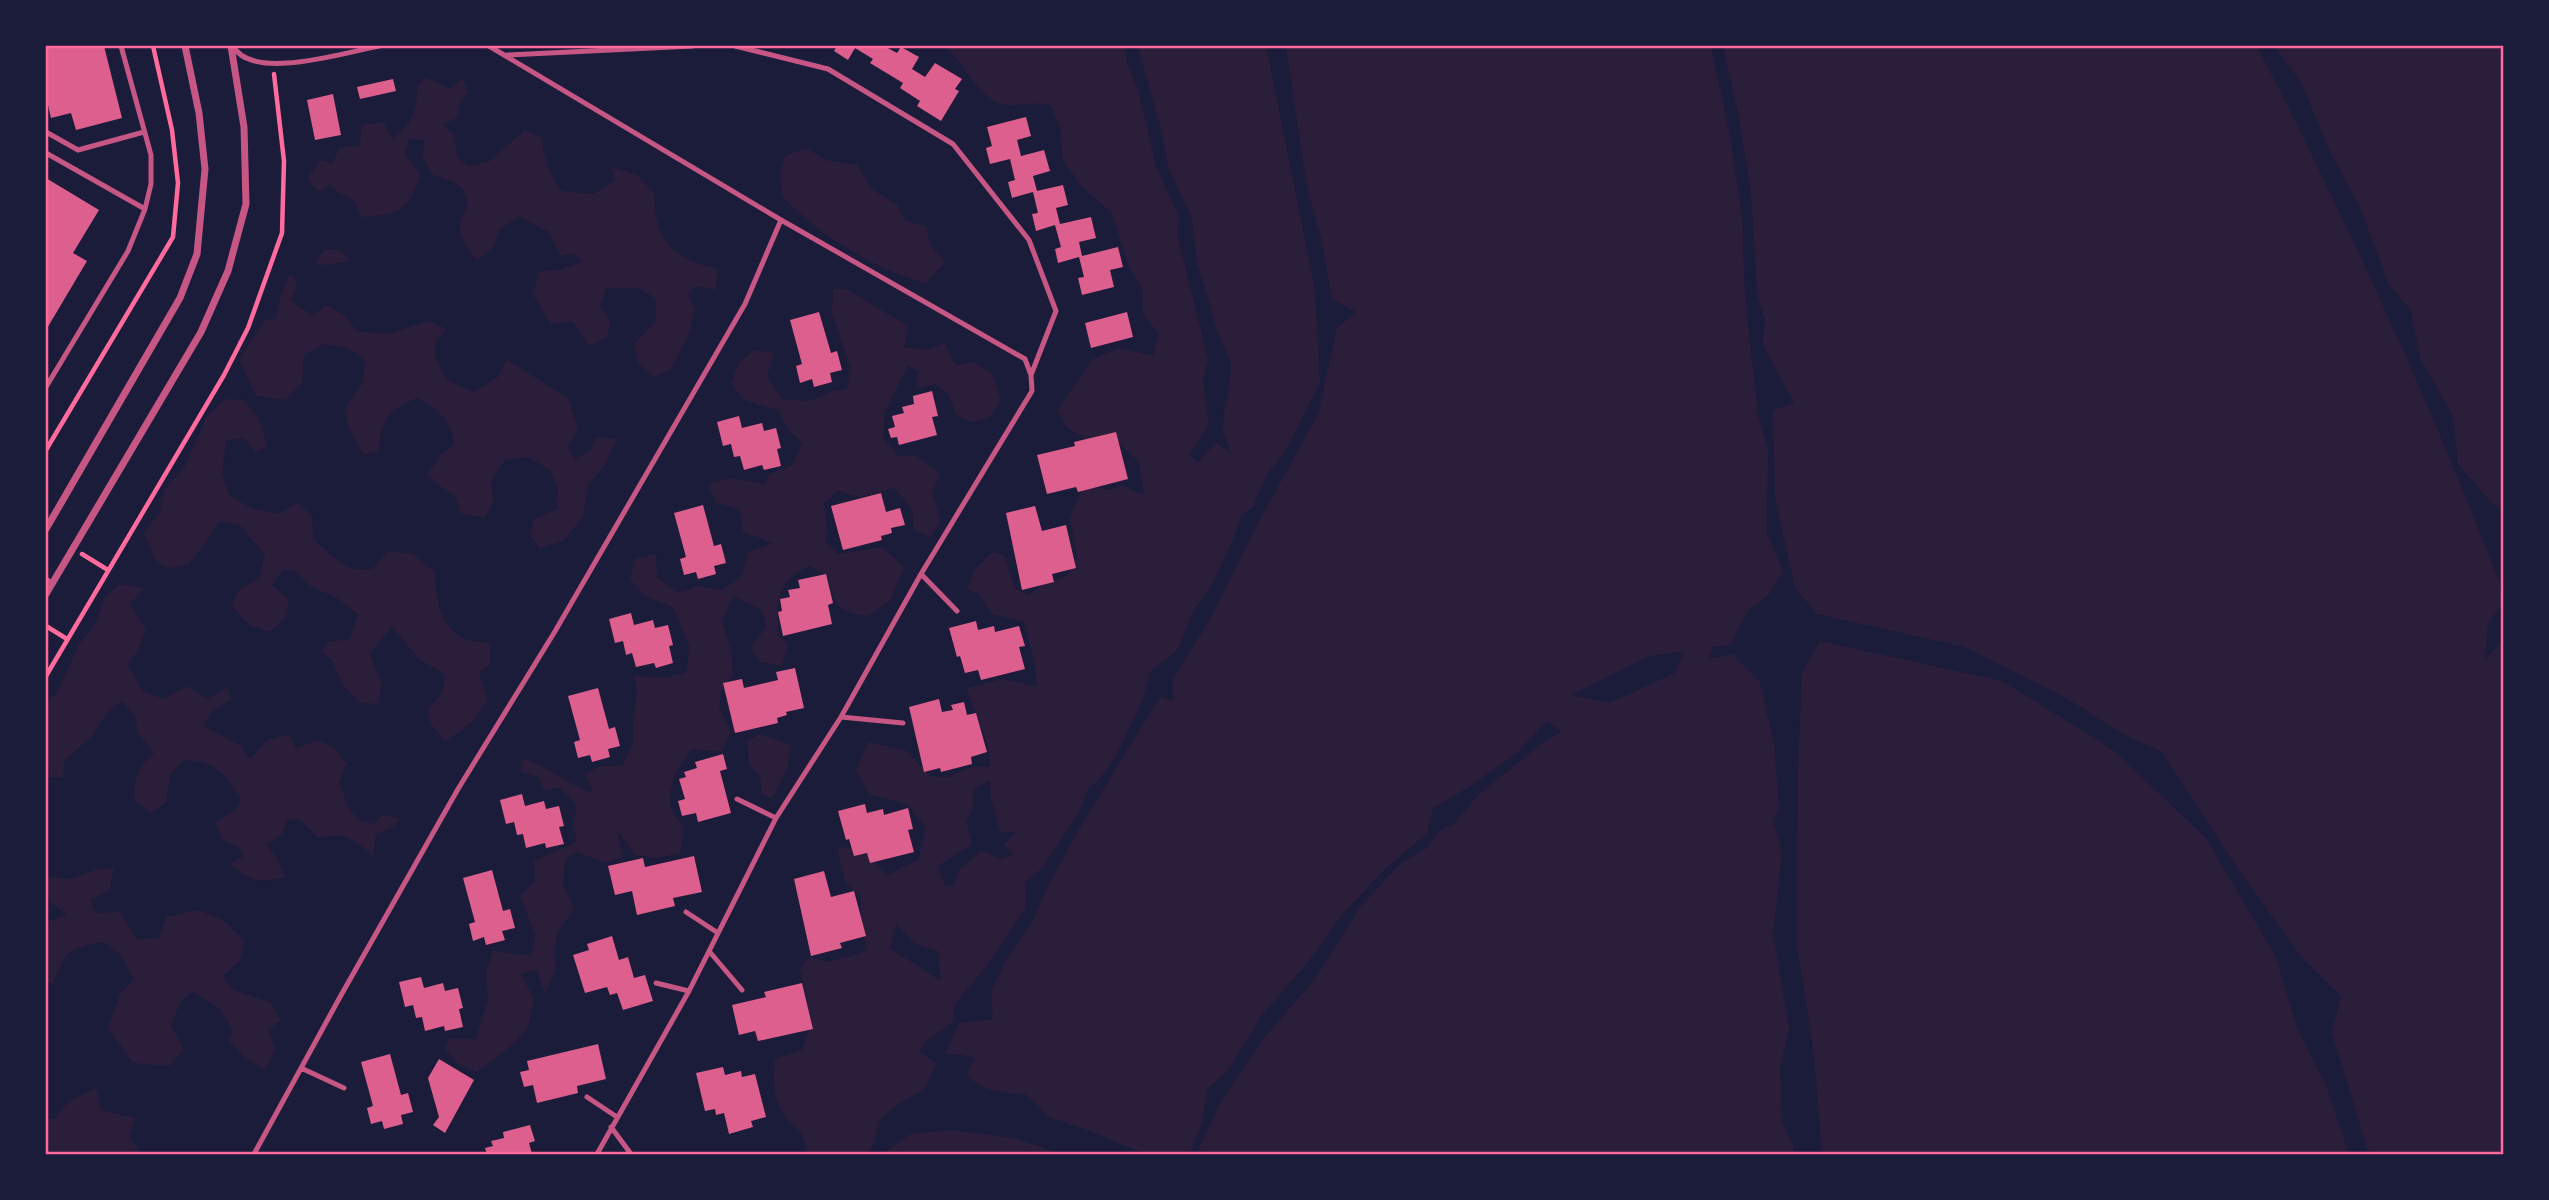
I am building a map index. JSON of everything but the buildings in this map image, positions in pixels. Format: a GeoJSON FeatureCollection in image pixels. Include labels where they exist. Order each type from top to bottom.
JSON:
{"type":"FeatureCollection","features":[{"type":"Feature","properties":{"kind":"street"},"geometry":{"type":"LineString","coordinates":[[46,529],[180,299],[197,254],[205,169],[199,113],[185,46]]}},
{"type":"Feature","properties":{"kind":"street"},"geometry":{"type":"LineString","coordinates":[[46,594],[49,581],[201,332],[228,271],[246,204],[244,127],[232,46]]}},
{"type":"Feature","properties":{"kind":"lane"},"geometry":{"type":"LineString","coordinates":[[46,387],[128,251],[145,209],[151,184],[151,155],[121,46]]}},
{"type":"Feature","properties":{"kind":"lane"},"geometry":{"type":"LineString","coordinates":[[232,46],[256,62],[294,63],[379,46]]}},
{"type":"Feature","properties":{"kind":"lane"},"geometry":{"type":"LineString","coordinates":[[489,46],[781,220],[1025,359],[1031,375],[1032,391],[921,574],[841,717],[776,818],[689,991],[597,1154]]}},
{"type":"Feature","properties":{"kind":"lane"},"geometry":{"type":"LineString","coordinates":[[505,55],[693,46]]}},
{"type":"Feature","properties":{"kind":"lane"},"geometry":{"type":"LineString","coordinates":[[735,46],[828,69],[953,144],[1029,240],[1056,311],[1031,375]]}},
{"type":"Feature","properties":{"kind":"lane"},"geometry":{"type":"LineString","coordinates":[[46,132],[78,150],[144,132]]}},
{"type":"Feature","properties":{"kind":"lane"},"geometry":{"type":"LineString","coordinates":[[46,153],[145,209]]}},
{"type":"Feature","properties":{"kind":"lane"},"geometry":{"type":"LineString","coordinates":[[254,1154],[458,789],[554,633],[745,304],[781,220]]}},
{"type":"Feature","properties":{"kind":"lane"},"geometry":{"type":"LineString","coordinates":[[921,574],[957,611]]}},
{"type":"Feature","properties":{"kind":"lane"},"geometry":{"type":"LineString","coordinates":[[841,717],[903,723]]}},
{"type":"Feature","properties":{"kind":"lane"},"geometry":{"type":"LineString","coordinates":[[737,799],[776,818]]}},
{"type":"Feature","properties":{"kind":"lane"},"geometry":{"type":"LineString","coordinates":[[686,912],[718,933]]}},
{"type":"Feature","properties":{"kind":"lane"},"geometry":{"type":"LineString","coordinates":[[709,951],[742,990]]}},
{"type":"Feature","properties":{"kind":"lane"},"geometry":{"type":"LineString","coordinates":[[656,983],[689,991]]}},
{"type":"Feature","properties":{"kind":"lane"},"geometry":{"type":"LineString","coordinates":[[301,1068],[344,1088]]}},
{"type":"Feature","properties":{"kind":"lane"},"geometry":{"type":"LineString","coordinates":[[587,1097],[617,1117]]}},
{"type":"Feature","properties":{"kind":"lane"},"geometry":{"type":"LineString","coordinates":[[611,1127],[631,1154]]}},
{"type":"Feature","properties":{"kind":"path"},"geometry":{"type":"LineString","coordinates":[[46,676],[224,375],[248,328],[265,285],[282,233],[284,161],[271,62]]}},
{"type":"Feature","properties":{"kind":"path"},"geometry":{"type":"LineString","coordinates":[[46,626],[67,639]]}},
{"type":"Feature","properties":{"kind":"shaded area"},"geometry":{"type":"Polygon","coordinates":[[[942,46],[1124,46],[1138,90],[1156,166],[1179,218],[1177,233],[1208,359],[1203,380],[1209,423],[1190,455],[1197,463],[1216,442],[1231,454],[1223,431],[1231,364],[1218,333],[1198,265],[1191,216],[1168,167],[1162,133],[1138,46],[1266,46],[1315,291],[1320,383],[1286,450],[1266,476],[1253,507],[1241,516],[1233,540],[1209,590],[1194,609],[1178,649],[1151,671],[1142,702],[1116,756],[1098,781],[1089,787],[1079,812],[1043,867],[1025,883],[1025,908],[991,960],[953,1007],[954,1021],[925,1042],[919,1051],[936,1064],[924,1090],[899,1103],[879,1121],[874,1144],[868,1154],[807,1154],[801,1134],[783,1113],[777,1101],[774,1065],[775,1059],[802,1050],[812,1022],[800,968],[809,957],[829,962],[867,951],[861,925],[861,896],[845,882],[837,847],[860,848],[887,875],[918,860],[926,828],[908,805],[869,794],[856,770],[868,742],[905,750],[930,776],[948,777],[974,766],[990,767],[985,737],[967,688],[1003,679],[1037,687],[1035,666],[1024,622],[992,614],[979,594],[967,589],[974,571],[992,552],[1004,555],[1015,588],[1028,595],[1040,586],[1067,576],[1077,557],[1070,517],[1084,485],[1110,490],[1121,485],[1144,495],[1139,462],[1108,433],[1090,441],[1068,428],[1057,410],[1093,359],[1120,348],[1153,356],[1159,334],[1143,314],[1142,289],[1129,267],[1112,213],[1081,186],[1063,159],[1060,128],[1051,106],[996,102],[981,90],[942,46]],[[990,780],[973,789],[973,809],[966,821],[972,844],[938,866],[945,886],[953,886],[960,869],[981,851],[1000,859],[1014,855],[1004,845],[1015,832],[1000,832],[991,797],[990,780]],[[896,924],[890,948],[941,981],[938,951],[915,944],[896,924]]]}},
{"type":"Feature","properties":{"kind":"shaded area"},"geometry":{"type":"Polygon","coordinates":[[[1286,46],[1711,46],[1730,136],[1742,215],[1745,299],[1758,415],[1768,449],[1767,533],[1783,571],[1770,593],[1747,612],[1731,644],[1713,647],[1709,659],[1732,654],[1760,682],[1774,743],[1779,810],[1773,820],[1782,852],[1773,933],[1789,1029],[1780,1068],[1782,1121],[1794,1148],[1793,1154],[1196,1154],[1223,1098],[1264,1038],[1315,979],[1361,906],[1401,863],[1427,848],[1438,832],[1455,823],[1478,795],[1540,745],[1562,731],[1547,721],[1517,753],[1433,808],[1427,833],[1383,871],[1341,916],[1309,961],[1261,1016],[1230,1068],[1208,1089],[1202,1122],[1190,1154],[1145,1154],[1049,1117],[1025,1094],[994,1091],[979,1085],[967,1074],[975,1058],[945,1054],[959,1023],[993,1019],[991,991],[1006,960],[1033,921],[1046,890],[1079,829],[1160,697],[1173,701],[1173,679],[1212,616],[1257,525],[1318,414],[1337,328],[1356,312],[1332,299],[1322,242],[1306,182],[1286,46]],[[1684,651],[1650,656],[1571,695],[1609,703],[1675,673],[1684,651]]]}},
{"type":"Feature","properties":{"kind":"shaded area"},"geometry":{"type":"Polygon","coordinates":[[[1723,46],[2257,46],[2388,315],[2503,592],[2503,604],[2488,623],[2485,660],[2503,640],[2503,1154],[2369,1154],[2332,1033],[2341,996],[2300,955],[2236,866],[2162,752],[2121,733],[2066,698],[1965,647],[1817,614],[1795,588],[1775,497],[1773,410],[1794,403],[1763,345],[1765,320],[1757,293],[1751,191],[1738,112],[1723,46]]]}},
{"type":"Feature","properties":{"kind":"shaded area"},"geometry":{"type":"Polygon","coordinates":[[[2274,46],[2503,46],[2503,516],[2502,510],[2490,501],[2458,464],[2453,416],[2420,358],[2411,310],[2388,284],[2361,209],[2329,150],[2301,82],[2274,46]]]}},
{"type":"Feature","properties":{"kind":"shaded area"},"geometry":{"type":"Polygon","coordinates":[[[426,77],[450,89],[462,79],[469,92],[459,104],[458,117],[443,125],[453,134],[458,158],[468,167],[490,161],[525,130],[542,138],[548,166],[562,191],[593,194],[615,181],[611,167],[637,175],[654,193],[658,224],[669,245],[688,259],[717,269],[716,290],[696,286],[688,294],[695,310],[689,334],[671,369],[654,377],[638,362],[634,344],[656,321],[656,299],[639,288],[606,288],[600,307],[610,320],[607,337],[590,346],[572,321],[551,324],[533,295],[539,272],[559,270],[582,262],[574,253],[560,256],[549,232],[519,216],[499,230],[493,248],[477,260],[465,244],[460,231],[467,205],[465,192],[456,184],[433,175],[422,156],[425,140],[409,139],[404,154],[421,175],[406,204],[394,212],[362,217],[353,199],[339,193],[330,184],[318,192],[307,178],[321,160],[332,164],[340,147],[360,146],[361,125],[383,122],[393,139],[412,116],[417,86],[426,77]]]}},
{"type":"Feature","properties":{"kind":"shaded area"},"geometry":{"type":"Polygon","coordinates":[[[806,148],[826,160],[857,165],[872,189],[897,205],[906,221],[926,226],[931,246],[945,262],[926,283],[887,269],[848,249],[812,224],[782,196],[781,172],[785,156],[806,148]]]}},
{"type":"Feature","properties":{"kind":"shaded area"},"geometry":{"type":"Polygon","coordinates":[[[325,249],[340,250],[350,260],[330,265],[315,264],[325,249]]]}},
{"type":"Feature","properties":{"kind":"shaded area"},"geometry":{"type":"Polygon","coordinates":[[[290,274],[297,283],[291,300],[313,316],[325,305],[344,315],[357,331],[388,334],[428,321],[447,329],[436,340],[435,356],[447,380],[473,392],[497,378],[507,360],[568,398],[578,428],[568,447],[575,459],[591,450],[596,437],[617,439],[605,465],[588,485],[583,517],[563,541],[540,548],[530,536],[533,520],[557,509],[558,489],[549,469],[528,457],[505,460],[491,480],[493,502],[485,518],[460,513],[455,496],[427,474],[441,455],[454,444],[450,428],[437,411],[417,398],[399,407],[388,417],[384,423],[379,451],[363,455],[348,426],[345,408],[362,384],[366,361],[348,348],[323,344],[304,355],[302,383],[285,400],[256,396],[239,360],[264,321],[276,318],[281,295],[290,274]]]}},
{"type":"Feature","properties":{"kind":"shaded area"},"geometry":{"type":"Polygon","coordinates":[[[833,289],[846,289],[908,326],[904,347],[925,350],[945,343],[956,366],[973,362],[992,374],[1001,399],[990,417],[971,422],[956,415],[949,395],[935,384],[916,389],[919,372],[908,365],[885,412],[883,438],[898,456],[917,456],[940,474],[932,494],[941,521],[930,537],[914,530],[912,510],[895,488],[860,497],[838,491],[824,503],[827,532],[825,542],[838,554],[882,547],[904,567],[890,601],[868,616],[858,615],[844,609],[835,600],[827,576],[809,566],[798,572],[784,586],[778,602],[778,635],[788,645],[782,666],[761,662],[750,648],[766,627],[762,610],[733,596],[722,621],[731,651],[733,674],[721,692],[719,707],[731,732],[722,752],[693,749],[675,776],[670,801],[672,812],[684,827],[680,853],[657,858],[635,855],[616,829],[623,857],[606,863],[577,852],[565,859],[563,886],[575,908],[558,931],[554,950],[556,970],[545,994],[537,970],[521,974],[534,999],[528,1026],[515,1043],[477,1072],[457,1063],[444,1048],[449,1039],[476,1039],[488,999],[486,973],[493,950],[532,955],[535,934],[520,896],[535,880],[534,861],[577,842],[573,824],[577,806],[559,787],[544,791],[538,777],[521,772],[523,759],[594,793],[585,776],[600,766],[622,766],[633,744],[637,692],[634,676],[665,678],[687,672],[689,646],[673,607],[645,596],[630,579],[635,559],[656,554],[657,577],[677,593],[700,586],[722,590],[741,577],[748,552],[773,543],[743,532],[740,510],[715,502],[708,484],[731,478],[765,484],[768,475],[792,465],[802,444],[788,429],[778,410],[744,400],[731,384],[738,364],[753,350],[774,353],[767,377],[782,399],[810,401],[833,391],[847,389],[851,368],[832,314],[833,289]]]}},
{"type":"Feature","properties":{"kind":"shaded area"},"geometry":{"type":"Polygon","coordinates":[[[225,399],[243,400],[259,418],[267,446],[256,452],[244,438],[226,441],[222,474],[229,495],[251,508],[279,514],[297,503],[312,515],[313,538],[340,562],[355,569],[372,569],[388,551],[413,554],[435,572],[437,599],[443,617],[454,632],[465,639],[490,643],[490,665],[479,673],[488,700],[470,724],[445,742],[431,724],[428,710],[442,693],[445,675],[419,659],[392,626],[370,654],[381,681],[379,704],[360,703],[343,685],[332,660],[321,651],[328,642],[350,639],[358,614],[337,598],[312,587],[296,572],[284,569],[272,585],[289,600],[285,618],[270,632],[249,625],[232,606],[238,591],[259,578],[265,555],[241,526],[219,521],[188,565],[168,568],[156,562],[144,533],[160,512],[164,490],[184,468],[207,416],[225,399]]]}},
{"type":"Feature","properties":{"kind":"shaded area"},"geometry":{"type":"Polygon","coordinates":[[[119,584],[145,588],[130,604],[146,630],[138,651],[127,665],[143,691],[163,699],[187,686],[207,699],[227,688],[231,699],[211,712],[204,726],[241,746],[250,759],[266,741],[289,734],[296,748],[318,740],[333,747],[347,764],[339,782],[348,807],[358,820],[375,824],[382,815],[398,818],[396,826],[376,834],[373,856],[349,838],[336,835],[319,838],[299,819],[287,820],[283,833],[267,845],[278,860],[285,877],[269,880],[250,878],[230,864],[244,856],[240,848],[222,840],[216,822],[237,809],[241,797],[218,770],[204,763],[184,760],[170,775],[166,803],[151,813],[134,800],[138,774],[154,753],[138,733],[135,716],[122,701],[107,713],[91,737],[65,760],[63,777],[49,777],[46,756],[46,701],[57,693],[79,644],[96,623],[104,598],[119,584]]]}},
{"type":"Feature","properties":{"kind":"shaded area"},"geometry":{"type":"Polygon","coordinates":[[[1820,641],[2002,681],[2112,749],[2205,837],[2276,957],[2297,1028],[2326,1085],[2349,1154],[1822,1154],[1814,1055],[1797,944],[1798,767],[1802,673],[1820,641]]]}},
{"type":"Feature","properties":{"kind":"shaded area"},"geometry":{"type":"Polygon","coordinates":[[[760,734],[791,745],[787,769],[772,799],[762,793],[760,777],[749,764],[747,741],[760,734]]]}},
{"type":"Feature","properties":{"kind":"shaded area"},"geometry":{"type":"Polygon","coordinates":[[[101,868],[114,869],[109,891],[90,900],[96,913],[120,912],[137,939],[159,938],[166,917],[198,910],[223,920],[245,942],[240,960],[223,976],[233,990],[270,1002],[281,1020],[268,1030],[275,1050],[265,1070],[243,1056],[229,1041],[233,1030],[220,1009],[192,991],[180,1003],[171,1026],[184,1049],[169,1066],[133,1063],[108,1028],[120,994],[134,979],[121,955],[103,942],[75,949],[61,964],[53,984],[46,981],[46,922],[67,915],[46,899],[46,877],[70,879],[101,868]]]}},
{"type":"Feature","properties":{"kind":"shaded area"},"geometry":{"type":"Polygon","coordinates":[[[96,1088],[101,1110],[135,1118],[129,1137],[143,1154],[46,1154],[46,1119],[54,1119],[68,1102],[96,1088]]]}},
{"type":"Feature","properties":{"kind":"shaded area"},"geometry":{"type":"Polygon","coordinates":[[[953,1130],[1017,1139],[1060,1154],[882,1154],[911,1134],[953,1130]]]}}]}
